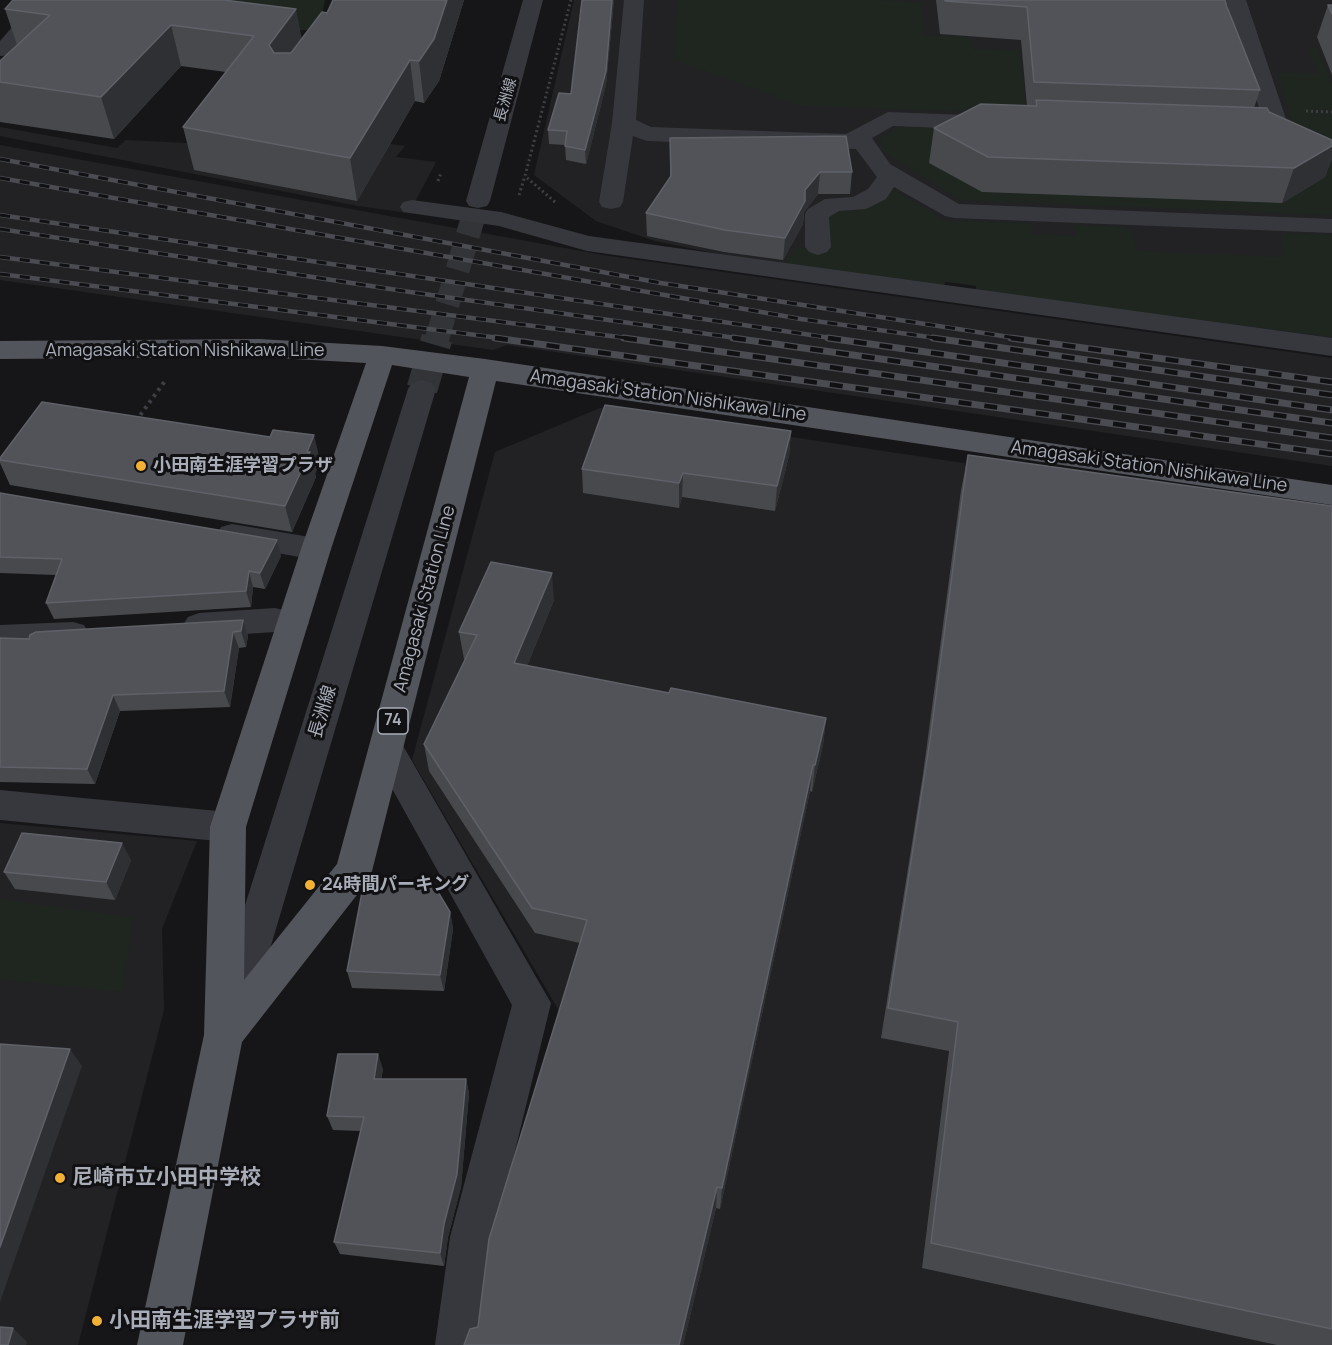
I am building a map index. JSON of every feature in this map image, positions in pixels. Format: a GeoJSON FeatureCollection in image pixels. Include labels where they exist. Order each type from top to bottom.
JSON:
{"type":"FeatureCollection","features":[{"type":"Feature","properties":{"kind":"main road","name":"Amagasaki Station Nishikawa Line"},"geometry":{"type":"LineString","coordinates":[[0,350],[259,348],[382,355],[1332,495]]}},
{"type":"Feature","properties":{"kind":"main road","name":"Amagasaki Station Line"},"geometry":{"type":"LineString","coordinates":[[160,1345],[225,1035],[228,827],[316,549],[382,355]]}},
{"type":"Feature","properties":{"kind":"main road","name":"Amagasaki Station Line"},"geometry":{"type":"LineString","coordinates":[[225,1035],[354,871],[485,369]]}},
{"type":"Feature","properties":{"kind":"street"},"geometry":{"type":"LineString","coordinates":[[3,50],[35,17],[47,0]]}},
{"type":"Feature","properties":{"kind":"street","name":"長洲線"},"geometry":{"type":"LineString","coordinates":[[478,201],[533,0]]}},
{"type":"Feature","properties":{"kind":"street"},"geometry":{"type":"LineString","coordinates":[[611,202],[624,123],[634,0]]}},
{"type":"Feature","properties":{"kind":"street"},"geometry":{"type":"LineString","coordinates":[[1236,0],[1291,136],[1256,133]]}},
{"type":"Feature","properties":{"kind":"street"},"geometry":{"type":"LineString","coordinates":[[850,142],[888,119],[1019,124]]}},
{"type":"Feature","properties":{"kind":"street"},"geometry":{"type":"LineString","coordinates":[[624,123],[647,134],[863,142],[881,169],[954,211],[1332,226]]}},
{"type":"Feature","properties":{"kind":"street"},"geometry":{"type":"LineString","coordinates":[[818,247],[817,214],[834,204],[857,204],[877,194],[890,175]]}},
{"type":"Feature","properties":{"kind":"street"},"geometry":{"type":"LineString","coordinates":[[412,207],[501,219],[587,243],[1332,347]]}},
{"type":"Feature","properties":{"kind":"street","name":"長洲線"},"geometry":{"type":"LineString","coordinates":[[225,1035],[422,389]]}},
{"type":"Feature","properties":{"kind":"street"},"geometry":{"type":"LineString","coordinates":[[207,531],[316,549]]}},
{"type":"Feature","properties":{"kind":"street"},"geometry":{"type":"LineString","coordinates":[[169,627],[275,620],[293,623]]}},
{"type":"Feature","properties":{"kind":"street"},"geometry":{"type":"LineString","coordinates":[[0,637],[98,632]]}},
{"type":"Feature","properties":{"kind":"street"},"geometry":{"type":"LineString","coordinates":[[386,747],[532,1002],[472,1237],[458,1345]]}},
{"type":"Feature","properties":{"kind":"street"},"geometry":{"type":"LineString","coordinates":[[0,806],[228,827]]}},
{"type":"Feature","properties":{"kind":"path"},"geometry":{"type":"LineString","coordinates":[[520,195],[572,0]]}},
{"type":"Feature","properties":{"kind":"path"},"geometry":{"type":"LineString","coordinates":[[525,176],[558,204]]}},
{"type":"Feature","properties":{"kind":"path"},"geometry":{"type":"LineString","coordinates":[[129,430],[171,373]]}},
{"type":"Feature","properties":{"kind":"shaded area"},"geometry":{"type":"Polygon","coordinates":[[[139,0],[325,0],[319,30],[294,30],[139,0]]]}},
{"type":"Feature","properties":{"kind":"shaded area"},"geometry":{"type":"Polygon","coordinates":[[[574,0],[1332,0],[1332,339],[976,292],[976,286],[945,282],[944,289],[782,267],[655,241],[596,221],[534,175],[574,0]]]}},
{"type":"Feature","properties":{"kind":"shaded area"},"geometry":{"type":"Polygon","coordinates":[[[678,0],[880,0],[921,3],[923,35],[970,37],[971,49],[1020,51],[1026,113],[802,106],[674,60],[678,0]]]}},
{"type":"Feature","properties":{"kind":"shaded area"},"geometry":{"type":"Polygon","coordinates":[[[1308,48],[1317,48],[1332,83],[1332,144],[1294,127],[1277,72],[1318,74],[1308,48]]]}},
{"type":"Feature","properties":{"kind":"shaded area"},"geometry":{"type":"Polygon","coordinates":[[[226,122],[405,146],[396,157],[436,162],[409,213],[358,206],[0,136],[0,127],[117,148],[126,140],[187,143],[226,122]]]}},
{"type":"Feature","properties":{"kind":"shaded area"},"geometry":{"type":"Polygon","coordinates":[[[901,127],[1292,140],[1332,160],[1332,215],[960,200],[881,150],[880,138],[901,127]],[[1313,184],[982,192],[1282,203],[1313,184]]]}},
{"type":"Feature","properties":{"kind":"shaded area"},"geometry":{"type":"Polygon","coordinates":[[[0,145],[603,255],[1332,358],[1332,466],[507,345],[493,350],[0,280],[0,145]]]}},
{"type":"Feature","properties":{"kind":"shaded area"},"geometry":{"type":"Polygon","coordinates":[[[896,191],[946,221],[1030,223],[1032,234],[1076,236],[1074,225],[1123,227],[1133,232],[1136,251],[1285,257],[1280,239],[1284,234],[1332,235],[1332,337],[978,291],[978,286],[944,281],[943,288],[784,267],[795,247],[829,252],[829,216],[838,210],[858,211],[886,192],[896,191]]]}},
{"type":"Feature","properties":{"kind":"shaded area"},"geometry":{"type":"Polygon","coordinates":[[[600,408],[1332,519],[1332,1345],[470,1345],[565,1021],[412,760],[495,452],[600,408]]]}},
{"type":"Feature","properties":{"kind":"shaded area","name":"尼崎市立小田中学校"},"geometry":{"type":"Polygon","coordinates":[[[0,823],[197,841],[162,929],[164,1010],[78,1345],[0,1345],[0,823]]]}},
{"type":"Feature","properties":{"kind":"shaded area"},"geometry":{"type":"Polygon","coordinates":[[[0,899],[133,918],[122,992],[0,979],[0,899]]]}},
{"type":"Feature","properties":{"kind":"building"},"geometry":{"type":"Polygon","coordinates":[[[13,0],[224,0],[296,9],[269,45],[274,53],[291,53],[322,12],[327,13],[333,0],[447,0],[434,39],[419,61],[410,60],[350,158],[183,127],[254,36],[171,25],[101,97],[0,82],[0,61],[50,15],[5,9],[13,0]]]}},
{"type":"Feature","properties":{"kind":"building"},"geometry":{"type":"Polygon","coordinates":[[[582,0],[612,0],[606,71],[585,150],[565,146],[567,131],[548,130],[559,93],[571,94],[582,0]]]}},
{"type":"Feature","properties":{"kind":"building"},"geometry":{"type":"Polygon","coordinates":[[[945,0],[1225,0],[1260,90],[1034,82],[1027,7],[945,0]]]}},
{"type":"Feature","properties":{"kind":"building"},"geometry":{"type":"Polygon","coordinates":[[[1036,100],[1267,108],[1269,112],[1332,140],[1332,146],[1294,168],[988,157],[934,128],[981,104],[1037,106],[1036,100]]]}},
{"type":"Feature","properties":{"kind":"building"},"geometry":{"type":"Polygon","coordinates":[[[846,136],[852,172],[820,172],[805,190],[805,201],[785,238],[725,230],[646,213],[671,176],[670,138],[846,136]]]}},
{"type":"Feature","properties":{"kind":"building"},"geometry":{"type":"Polygon","coordinates":[[[42,402],[270,437],[273,430],[314,435],[307,452],[310,452],[285,506],[0,460],[42,402]]]}},
{"type":"Feature","properties":{"kind":"building"},"geometry":{"type":"Polygon","coordinates":[[[605,405],[791,431],[777,486],[683,473],[679,483],[582,469],[605,405]]]}},
{"type":"Feature","properties":{"kind":"building"},"geometry":{"type":"Polygon","coordinates":[[[968,455],[1332,506],[1332,1329],[931,1243],[958,1022],[888,1008],[930,740],[968,455]]]}},
{"type":"Feature","properties":{"kind":"building"},"geometry":{"type":"Polygon","coordinates":[[[0,493],[277,540],[260,573],[249,571],[246,591],[46,603],[62,559],[0,557],[0,493]]]}},
{"type":"Feature","properties":{"kind":"building"},"geometry":{"type":"Polygon","coordinates":[[[491,562],[552,573],[514,663],[669,693],[671,688],[826,718],[815,765],[813,765],[722,1188],[717,1187],[679,1345],[464,1345],[470,1329],[478,1327],[489,1239],[587,920],[532,908],[424,744],[477,635],[459,632],[491,562]]]}},
{"type":"Feature","properties":{"kind":"building"},"geometry":{"type":"Polygon","coordinates":[[[243,620],[241,631],[233,632],[224,691],[113,695],[87,769],[0,767],[0,638],[29,639],[30,635],[36,632],[243,620]]]}},
{"type":"Feature","properties":{"kind":"building"},"geometry":{"type":"Polygon","coordinates":[[[22,833],[122,843],[106,882],[4,872],[22,833]]]}},
{"type":"Feature","properties":{"kind":"building"},"geometry":{"type":"Polygon","coordinates":[[[364,882],[435,887],[450,912],[440,975],[347,971],[364,882]]]}},
{"type":"Feature","properties":{"kind":"building"},"geometry":{"type":"Polygon","coordinates":[[[0,1044],[70,1049],[0,1247],[0,1044]]]}},
{"type":"Feature","properties":{"kind":"building"},"geometry":{"type":"Polygon","coordinates":[[[338,1054],[378,1054],[374,1079],[466,1079],[457,1174],[444,1224],[440,1253],[334,1242],[364,1117],[327,1116],[338,1054]]]}},
{"type":"Feature","properties":{"kind":"building"},"geometry":{"type":"Polygon","coordinates":[[[0,1327],[13,1328],[8,1345],[0,1345],[0,1327]]]}},
{"type":"Feature","properties":{"kind":"tunnel"},"geometry":{"type":"LineString","coordinates":[[437,339],[478,201]]}},
{"type":"Feature","properties":{"kind":"tunnel"},"geometry":{"type":"LineString","coordinates":[[422,389],[437,338]]}},
{"type":"Feature","properties":{"kind":"railway"},"geometry":{"type":"LineString","coordinates":[[0,159],[661,283],[1022,339]]}},
{"type":"Feature","properties":{"kind":"railway"},"geometry":{"type":"LineString","coordinates":[[0,178],[801,319],[943,339]]}},
{"type":"Feature","properties":{"kind":"railway"},"geometry":{"type":"LineString","coordinates":[[0,215],[838,339]]}},
{"type":"Feature","properties":{"kind":"railway"},"geometry":{"type":"LineString","coordinates":[[0,229],[410,292],[743,339]]}},
{"type":"Feature","properties":{"kind":"railway"},"geometry":{"type":"LineString","coordinates":[[0,257],[634,339]]}},
{"type":"Feature","properties":{"kind":"railway"},"geometry":{"type":"LineString","coordinates":[[0,274],[507,339]]}},
{"type":"Feature","properties":{"kind":"railway"},"geometry":{"type":"LineString","coordinates":[[495,338],[1332,454]]}},
{"type":"Feature","properties":{"kind":"railway"},"geometry":{"type":"LineString","coordinates":[[624,338],[1332,438]]}},
{"type":"Feature","properties":{"kind":"railway"},"geometry":{"type":"LineString","coordinates":[[733,338],[1332,423]]}},
{"type":"Feature","properties":{"kind":"railway"},"geometry":{"type":"LineString","coordinates":[[828,338],[1332,410]]}},
{"type":"Feature","properties":{"kind":"railway"},"geometry":{"type":"LineString","coordinates":[[933,338],[1332,395]]}},
{"type":"Feature","properties":{"kind":"railway"},"geometry":{"type":"LineString","coordinates":[[1011,338],[1332,382]]}},
{"type":"Feature","properties":{"kind":"place","name":"小田南生涯学習プラザ"},"geometry":{"type":"Point","coordinates":[141,466]}},
{"type":"Feature","properties":{"kind":"place","name":"24時間パーキング"},"geometry":{"type":"Point","coordinates":[310,885]}},
{"type":"Feature","properties":{"kind":"place","name":"尼崎市立小田中学校"},"geometry":{"type":"Point","coordinates":[60,1178]}},
{"type":"Feature","properties":{"kind":"place","name":"小田南生涯学習プラザ前"},"geometry":{"type":"Point","coordinates":[97,1321]}}]}
